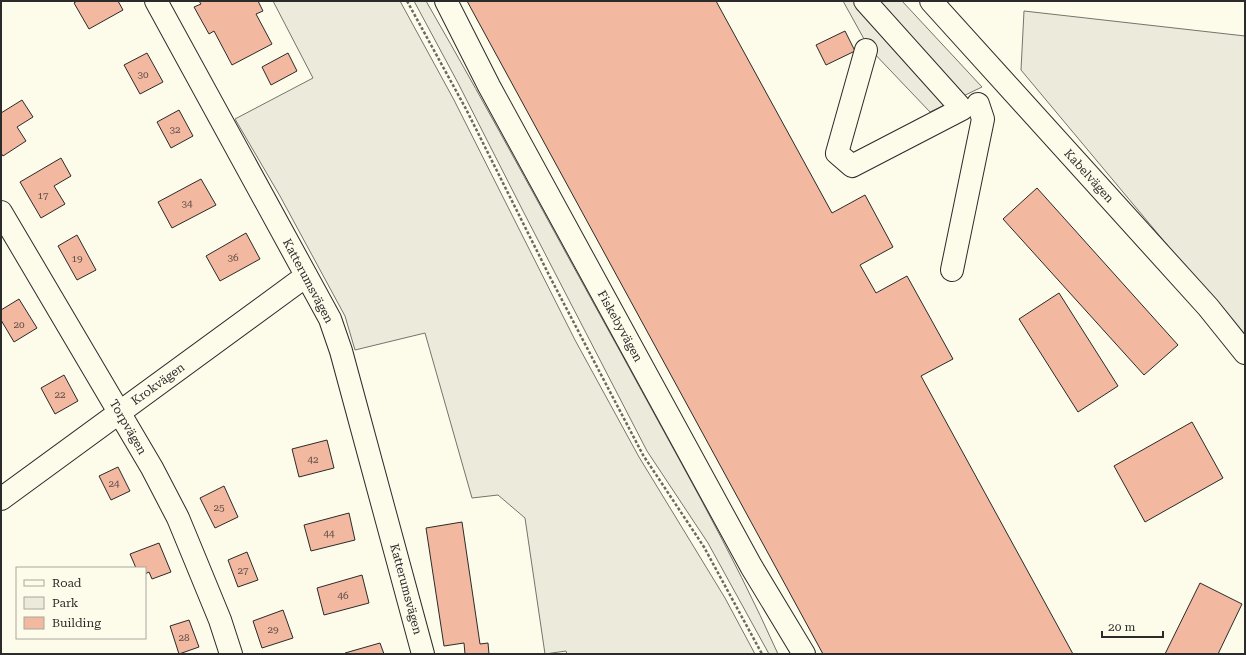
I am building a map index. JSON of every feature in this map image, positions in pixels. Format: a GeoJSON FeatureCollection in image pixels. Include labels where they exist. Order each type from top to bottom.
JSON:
{"type":"FeatureCollection","features":[{"type":"Feature","properties":{"kind":"street","name":"Katterumsvägen"},"geometry":{"type":"LineString","coordinates":[[156,1],[330,319],[341,351],[423,654]]}},
{"type":"Feature","properties":{"kind":"street","name":"Fiskebyvägen"},"geometry":{"type":"LineString","coordinates":[[436,1],[489,86]]}},
{"type":"Feature","properties":{"kind":"street","name":"Fiskebyvägen"},"geometry":{"type":"LineString","coordinates":[[446,1],[489,86],[751,566],[804,654]]}},
{"type":"Feature","properties":{"kind":"street"},"geometry":{"type":"LineString","coordinates":[[865,1],[982,119],[952,270]]}},
{"type":"Feature","properties":{"kind":"street","name":"Kabelvägen"},"geometry":{"type":"LineString","coordinates":[[931,1],[1208,307],[1245,353]]}},
{"type":"Feature","properties":{"kind":"street"},"geometry":{"type":"LineString","coordinates":[[866,50],[837,153],[852,166],[970,106],[1005,83]]}},
{"type":"Feature","properties":{"kind":"street","name":"Torpvägen"},"geometry":{"type":"LineString","coordinates":[[1,212],[152,468],[178,518],[220,620],[231,654]]}},
{"type":"Feature","properties":{"kind":"street","name":"Krokvägen"},"geometry":{"type":"LineString","coordinates":[[4,491],[119,412],[306,276]]}},
{"type":"Feature","properties":{"kind":"street","name":"Fiskebyvägen"},"geometry":{"type":"LineString","coordinates":[[751,566],[787,654]]}},
{"type":"Feature","properties":{"kind":"path"},"geometry":{"type":"LineString","coordinates":[[407,1],[466,109],[550,277],[643,456],[704,547],[762,654]]}},
{"type":"Feature","properties":{"kind":"green space"},"geometry":{"type":"Polygon","coordinates":[[[273,1],[400,1],[454,100],[575,340],[639,457],[725,598],[755,654],[567,654],[566,651],[545,654],[525,518],[498,495],[472,498],[425,333],[355,350],[345,316],[280,196],[235,119],[313,78],[273,1]]]}},
{"type":"Feature","properties":{"kind":"green space"},"geometry":{"type":"Polygon","coordinates":[[[414,1],[426,1],[476,88],[702,502],[742,578],[778,654],[769,654],[708,543],[647,451],[458,83],[414,1]]]}},
{"type":"Feature","properties":{"kind":"green space"},"geometry":{"type":"Polygon","coordinates":[[[1024,11],[1245,36],[1245,338],[1021,70],[1024,11]]]}},
{"type":"Feature","properties":{"kind":"shaded area"},"geometry":{"type":"Polygon","coordinates":[[[843,1],[902,1],[982,87],[930,112],[869,48],[843,1]]]}},
{"type":"Feature","properties":{"kind":"building"},"geometry":{"type":"Polygon","coordinates":[[[77,1],[118,1],[123,10],[89,29],[74,3],[77,1]]]}},
{"type":"Feature","properties":{"kind":"building"},"geometry":{"type":"Polygon","coordinates":[[[199,1],[258,1],[263,11],[256,14],[272,44],[232,65],[214,31],[209,34],[194,7],[201,4],[199,1]]]}},
{"type":"Feature","properties":{"kind":"building"},"geometry":{"type":"Polygon","coordinates":[[[467,1],[716,1],[832,213],[865,195],[893,247],[860,265],[876,293],[907,276],[953,359],[921,376],[1073,654],[823,654],[467,1]]]}},
{"type":"Feature","properties":{"kind":"building"},"geometry":{"type":"Polygon","coordinates":[[[845,31],[855,51],[826,65],[816,45],[845,31]]]}},
{"type":"Feature","properties":{"kind":"building"},"geometry":{"type":"Polygon","coordinates":[[[147,53],[163,82],[140,94],[124,65],[147,53]]]}},
{"type":"Feature","properties":{"kind":"building"},"geometry":{"type":"Polygon","coordinates":[[[288,53],[297,71],[271,85],[262,67],[288,53]]]}},
{"type":"Feature","properties":{"kind":"building"},"geometry":{"type":"Polygon","coordinates":[[[22,100],[33,117],[17,127],[26,141],[3,156],[1,153],[1,113],[22,100]]]}},
{"type":"Feature","properties":{"kind":"building"},"geometry":{"type":"Polygon","coordinates":[[[179,110],[193,136],[171,148],[157,122],[179,110]]]}},
{"type":"Feature","properties":{"kind":"building"},"geometry":{"type":"Polygon","coordinates":[[[61,158],[71,176],[54,186],[65,204],[41,218],[20,182],[61,158]]]}},
{"type":"Feature","properties":{"kind":"building"},"geometry":{"type":"Polygon","coordinates":[[[201,179],[216,205],[172,228],[158,202],[201,179]]]}},
{"type":"Feature","properties":{"kind":"building"},"geometry":{"type":"Polygon","coordinates":[[[1037,188],[1178,345],[1144,375],[1003,219],[1037,188]]]}},
{"type":"Feature","properties":{"kind":"building"},"geometry":{"type":"Polygon","coordinates":[[[246,233],[260,259],[220,281],[206,256],[246,233]]]}},
{"type":"Feature","properties":{"kind":"building"},"geometry":{"type":"Polygon","coordinates":[[[77,235],[96,270],[77,280],[58,246],[77,235]]]}},
{"type":"Feature","properties":{"kind":"building"},"geometry":{"type":"Polygon","coordinates":[[[1059,293],[1118,386],[1078,412],[1019,319],[1059,293]]]}},
{"type":"Feature","properties":{"kind":"building"},"geometry":{"type":"Polygon","coordinates":[[[19,299],[37,328],[14,342],[1,320],[1,310],[19,299]]]}},
{"type":"Feature","properties":{"kind":"building"},"geometry":{"type":"Polygon","coordinates":[[[64,375],[78,401],[55,414],[41,388],[64,375]]]}},
{"type":"Feature","properties":{"kind":"building"},"geometry":{"type":"Polygon","coordinates":[[[1192,422],[1223,478],[1145,522],[1114,466],[1192,422]]]}},
{"type":"Feature","properties":{"kind":"building"},"geometry":{"type":"Polygon","coordinates":[[[327,440],[334,468],[299,477],[292,449],[327,440]]]}},
{"type":"Feature","properties":{"kind":"building"},"geometry":{"type":"Polygon","coordinates":[[[118,467],[130,491],[111,500],[99,476],[118,467]]]}},
{"type":"Feature","properties":{"kind":"building"},"geometry":{"type":"Polygon","coordinates":[[[224,486],[238,517],[215,528],[200,498],[224,486]]]}},
{"type":"Feature","properties":{"kind":"building"},"geometry":{"type":"Polygon","coordinates":[[[349,513],[355,540],[311,551],[304,525],[349,513]]]}},
{"type":"Feature","properties":{"kind":"building"},"geometry":{"type":"Polygon","coordinates":[[[462,522],[480,644],[488,643],[489,654],[465,654],[464,643],[444,646],[426,528],[462,522]]]}},
{"type":"Feature","properties":{"kind":"building"},"geometry":{"type":"Polygon","coordinates":[[[159,543],[171,572],[152,579],[149,572],[146,574],[146,567],[136,567],[130,554],[159,543]]]}},
{"type":"Feature","properties":{"kind":"building"},"geometry":{"type":"Polygon","coordinates":[[[247,552],[258,580],[238,587],[228,560],[247,552]]]}},
{"type":"Feature","properties":{"kind":"building"},"geometry":{"type":"Polygon","coordinates":[[[362,575],[369,603],[324,615],[317,588],[362,575]]]}},
{"type":"Feature","properties":{"kind":"building"},"geometry":{"type":"Polygon","coordinates":[[[1200,583],[1242,604],[1218,654],[1165,654],[1200,583]]]}},
{"type":"Feature","properties":{"kind":"building"},"geometry":{"type":"Polygon","coordinates":[[[283,610],[293,638],[262,648],[253,621],[283,610]]]}},
{"type":"Feature","properties":{"kind":"building"},"geometry":{"type":"Polygon","coordinates":[[[189,620],[199,647],[179,654],[170,626],[189,620]]]}},
{"type":"Feature","properties":{"kind":"building"},"geometry":{"type":"Polygon","coordinates":[[[380,643],[384,654],[345,654],[345,653],[380,643]]]}}]}
